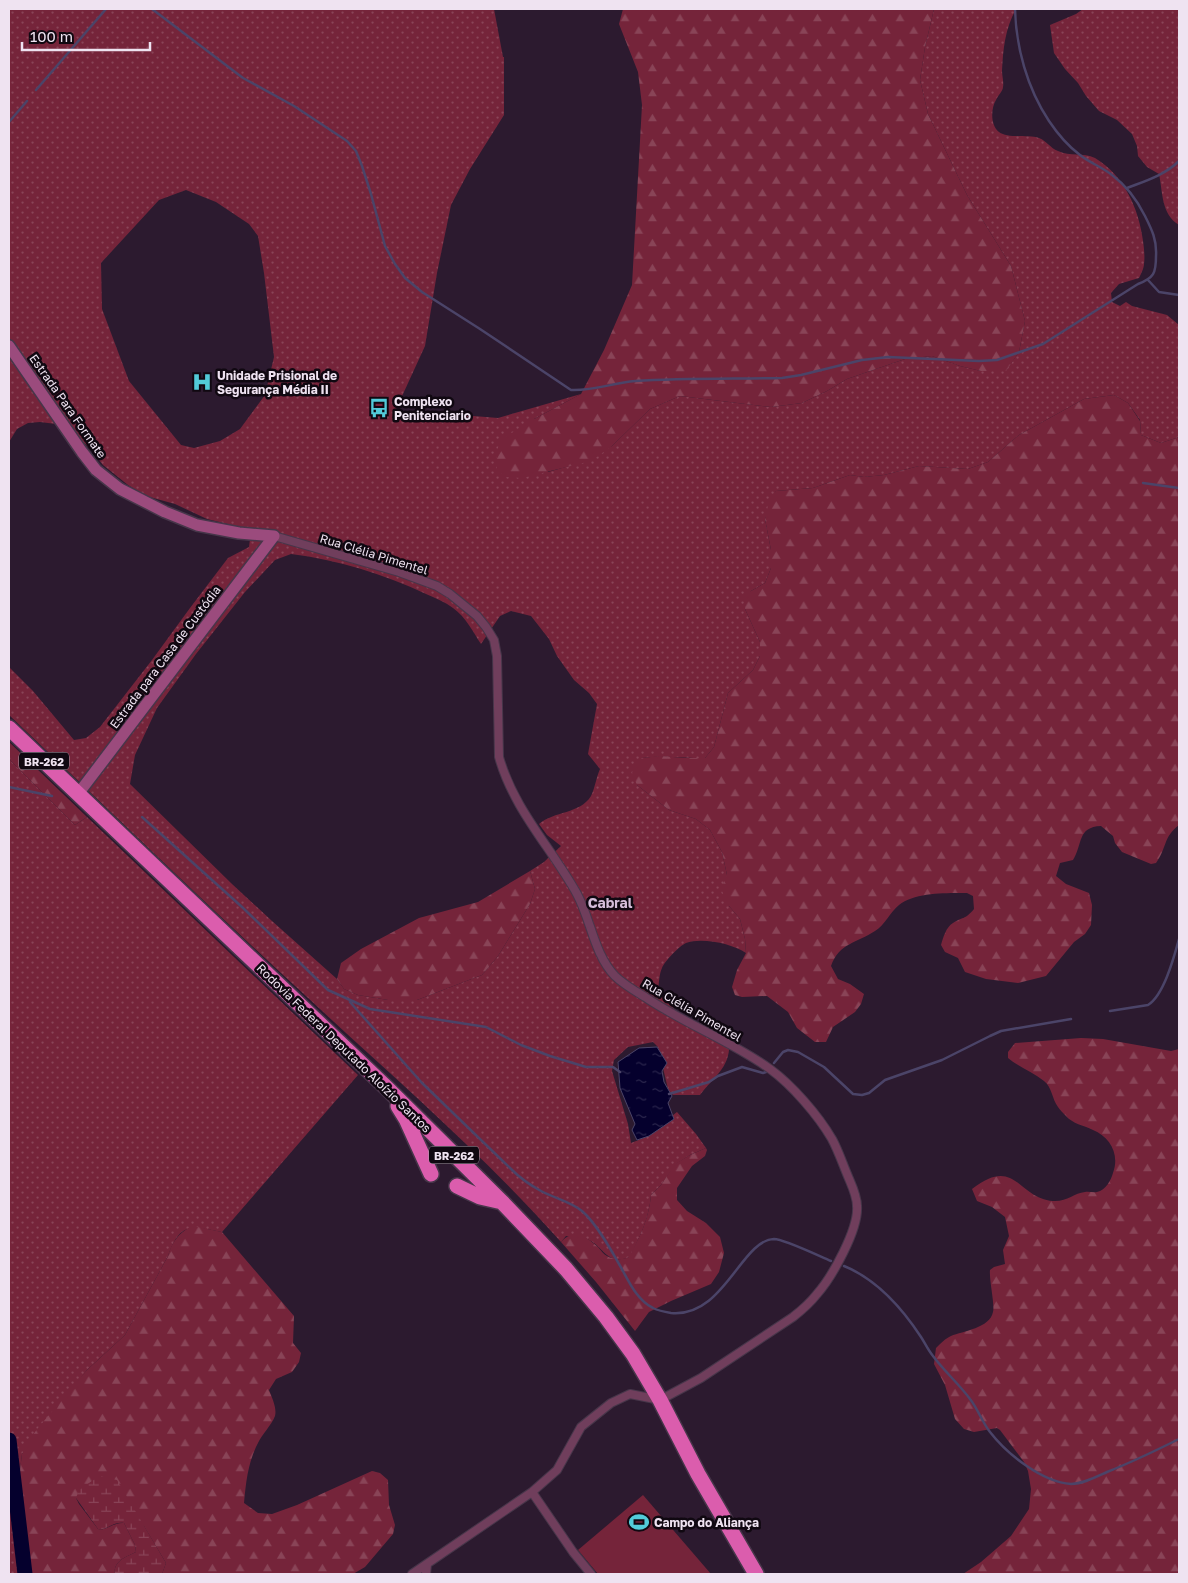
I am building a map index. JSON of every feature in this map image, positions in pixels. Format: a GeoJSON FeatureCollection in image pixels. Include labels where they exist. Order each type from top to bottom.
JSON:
{"type":"FeatureCollection","features":[{"type":"Feature","properties":{"kind":"highway","name":"Rodovia Federal Deputado Aloízio Santos"},"geometry":{"type":"LineString","coordinates":[[9,728],[387,1088],[502,1202],[566,1269],[606,1317],[633,1354],[660,1400],[698,1474],[756,1574]]}},
{"type":"Feature","properties":{"kind":"highway"},"geometry":{"type":"LineString","coordinates":[[387,1088],[406,1119],[431,1174]]}},
{"type":"Feature","properties":{"kind":"highway"},"geometry":{"type":"LineString","coordinates":[[457,1186],[480,1197],[502,1202]]}},
{"type":"Feature","properties":{"kind":"street","name":"Estrada Para Formate"},"geometry":{"type":"LineString","coordinates":[[9,346],[96,470],[120,489],[165,512],[197,525],[239,533],[274,536]]}},
{"type":"Feature","properties":{"kind":"street","name":"Estrada para Casa de Custódia"},"geometry":{"type":"LineString","coordinates":[[78,794],[274,536]]}},
{"type":"Feature","properties":{"kind":"street","name":"Rua Clélia Pimentel"},"geometry":{"type":"LineString","coordinates":[[274,536],[399,572],[436,586],[450,594],[477,616],[494,640],[497,656],[500,756],[503,771],[514,797],[530,824],[577,894],[600,953],[614,975],[660,1008],[732,1046],[770,1069],[790,1086],[806,1104],[824,1126],[832,1140],[855,1194],[858,1206],[849,1241],[829,1278],[807,1306],[793,1317],[701,1378],[660,1400]]}},
{"type":"Feature","properties":{"kind":"street"},"geometry":{"type":"LineString","coordinates":[[412,1574],[532,1492],[557,1470],[581,1427],[611,1403],[630,1394],[660,1400]]}},
{"type":"Feature","properties":{"kind":"street"},"geometry":{"type":"LineString","coordinates":[[532,1492],[573,1552],[591,1574]]}},
{"type":"Feature","properties":{"kind":"street"},"geometry":{"type":"LineString","coordinates":[[426,1564],[426,1574]]}},
{"type":"Feature","properties":{"kind":"green space"},"geometry":{"type":"Polygon","coordinates":[[[9,9],[494,9],[504,57],[504,115],[470,169],[451,205],[425,346],[392,418],[449,414],[498,418],[581,394],[534,419],[548,472],[569,466],[612,446],[650,409],[680,396],[771,407],[802,403],[847,379],[905,359],[932,356],[981,371],[1006,370],[1019,352],[1025,321],[1011,266],[967,195],[928,114],[920,80],[934,9],[1016,9],[1005,39],[1002,71],[1003,87],[993,107],[992,116],[996,129],[1003,134],[1039,138],[1055,150],[1063,153],[1090,156],[1105,165],[1114,174],[1122,183],[1138,217],[1144,247],[1144,267],[1139,278],[1119,284],[1111,293],[1112,302],[1120,306],[1126,302],[1132,306],[1167,315],[1179,325],[1179,437],[1161,443],[1141,435],[1140,420],[1128,403],[1114,395],[1084,399],[1019,435],[988,462],[968,469],[919,466],[884,475],[864,477],[850,475],[813,488],[776,491],[765,519],[771,550],[771,568],[765,583],[751,591],[745,609],[760,642],[760,656],[753,670],[728,693],[714,747],[705,758],[642,758],[637,785],[669,810],[696,819],[710,830],[722,852],[727,875],[729,906],[740,919],[746,953],[717,942],[693,941],[686,943],[676,950],[661,970],[658,991],[668,1003],[685,1017],[729,1038],[728,1056],[725,1064],[700,1095],[673,1095],[668,1089],[658,1047],[653,1042],[628,1047],[614,1060],[612,1071],[628,1124],[631,1143],[650,1133],[677,1112],[706,1148],[676,1164],[661,1185],[651,1195],[646,1220],[637,1242],[630,1257],[622,1259],[610,1257],[587,1239],[566,1236],[561,1242],[531,1209],[437,1116],[232,927],[9,715],[9,667],[33,691],[74,740],[86,738],[100,727],[228,558],[249,547],[250,539],[244,528],[207,519],[175,504],[146,496],[128,485],[103,465],[89,447],[56,424],[28,423],[17,429],[9,442],[9,9]],[[186,190],[159,200],[101,263],[102,309],[129,381],[181,445],[194,448],[220,441],[240,429],[265,395],[274,357],[258,236],[249,224],[216,202],[186,190]],[[291,554],[275,560],[245,592],[196,654],[157,708],[135,755],[130,784],[232,884],[337,979],[344,989],[358,995],[388,1000],[417,1000],[482,975],[498,956],[530,904],[535,889],[530,871],[544,862],[561,846],[547,835],[539,824],[580,806],[586,802],[594,790],[600,769],[588,754],[597,704],[589,693],[574,680],[557,656],[549,639],[531,616],[511,611],[500,616],[481,644],[462,616],[440,600],[394,580],[360,569],[326,560],[291,554]]]}},
{"type":"Feature","properties":{"kind":"green space"},"geometry":{"type":"Polygon","coordinates":[[[623,9],[934,9],[920,80],[928,114],[967,195],[1011,266],[1025,321],[1019,352],[1006,371],[981,371],[932,356],[905,359],[847,379],[802,403],[771,407],[680,396],[650,409],[612,446],[591,461],[522,478],[505,477],[497,469],[496,452],[502,439],[534,419],[581,394],[604,350],[632,285],[642,105],[638,72],[619,24],[623,9]]]}},
{"type":"Feature","properties":{"kind":"green space"},"geometry":{"type":"Polygon","coordinates":[[[1083,9],[1179,9],[1179,225],[1173,220],[1166,209],[1159,174],[1147,167],[1138,156],[1137,146],[1132,134],[1117,120],[1099,111],[1054,53],[1050,25],[1083,9]]]}},
{"type":"Feature","properties":{"kind":"green space"},"geometry":{"type":"Polygon","coordinates":[[[1114,395],[1128,403],[1140,421],[1141,435],[1161,443],[1179,437],[1179,825],[1170,834],[1156,863],[1151,864],[1122,852],[1115,843],[1113,836],[1101,826],[1088,829],[1084,833],[1073,860],[1060,863],[1056,876],[1066,884],[1089,893],[1092,905],[1091,925],[1046,976],[1018,983],[986,979],[965,972],[958,958],[945,952],[941,945],[948,927],[966,917],[974,909],[973,896],[967,893],[922,895],[899,905],[879,928],[849,944],[834,958],[831,966],[838,979],[850,984],[864,994],[861,1004],[855,1012],[833,1027],[826,1042],[815,1042],[797,1028],[788,1012],[767,996],[742,997],[735,995],[732,987],[737,970],[746,953],[745,939],[740,919],[729,906],[721,889],[727,875],[722,852],[710,830],[696,819],[669,810],[637,785],[632,773],[635,764],[642,758],[660,756],[705,758],[714,747],[728,693],[753,670],[760,656],[760,642],[745,609],[745,597],[765,583],[771,568],[771,550],[765,519],[769,501],[776,491],[813,488],[850,475],[864,477],[884,475],[919,466],[968,469],[988,462],[1019,435],[1084,399],[1114,395]]]}},
{"type":"Feature","properties":{"kind":"green space"},"geometry":{"type":"Polygon","coordinates":[[[9,742],[87,817],[75,825],[9,759],[9,742]]]}},
{"type":"Feature","properties":{"kind":"green space"},"geometry":{"type":"Polygon","coordinates":[[[9,759],[75,825],[87,817],[358,1075],[222,1232],[194,1228],[182,1232],[177,1237],[125,1335],[87,1370],[22,1454],[17,1494],[25,1574],[9,1574],[9,759]]]}},
{"type":"Feature","properties":{"kind":"green space"},"geometry":{"type":"Polygon","coordinates":[[[530,871],[535,889],[530,904],[498,956],[482,975],[417,1000],[388,1000],[358,995],[344,989],[337,979],[341,963],[361,949],[419,918],[478,902],[530,871]]]}},
{"type":"Feature","properties":{"kind":"green space"},"geometry":{"type":"Polygon","coordinates":[[[1081,1038],[1103,1039],[1171,1051],[1179,1049],[1179,1574],[963,1574],[981,1562],[1011,1536],[1029,1509],[1031,1489],[1028,1471],[1024,1462],[1000,1430],[997,1428],[974,1432],[964,1429],[955,1419],[945,1385],[934,1364],[936,1348],[949,1337],[987,1322],[993,1312],[990,1270],[1005,1264],[1003,1250],[1009,1236],[1005,1217],[992,1207],[977,1201],[972,1189],[998,1176],[1007,1177],[1041,1198],[1058,1201],[1081,1193],[1100,1191],[1111,1179],[1115,1159],[1109,1142],[1099,1133],[1069,1119],[1056,1104],[1047,1084],[1008,1058],[1008,1052],[1015,1043],[1081,1038]]]}},
{"type":"Feature","properties":{"kind":"green space"},"geometry":{"type":"Polygon","coordinates":[[[706,1148],[705,1156],[692,1166],[677,1188],[677,1200],[687,1211],[706,1223],[720,1237],[724,1253],[719,1272],[711,1284],[649,1312],[635,1331],[561,1242],[570,1235],[585,1237],[610,1257],[624,1259],[629,1257],[643,1227],[651,1195],[661,1185],[675,1164],[706,1148]]]}},
{"type":"Feature","properties":{"kind":"green space"},"geometry":{"type":"Polygon","coordinates":[[[190,1227],[222,1232],[294,1316],[293,1343],[301,1353],[299,1362],[292,1372],[276,1379],[269,1390],[275,1406],[275,1416],[252,1457],[244,1503],[258,1513],[272,1514],[297,1505],[372,1471],[380,1473],[388,1480],[389,1505],[395,1525],[393,1534],[365,1567],[353,1574],[162,1574],[166,1563],[144,1526],[76,1498],[98,1529],[124,1523],[135,1545],[136,1552],[118,1563],[115,1574],[25,1574],[17,1494],[22,1454],[38,1428],[87,1370],[125,1335],[168,1256],[171,1247],[179,1236],[190,1227]]]}},
{"type":"Feature","properties":{"kind":"green space"},"geometry":{"type":"Polygon","coordinates":[[[99,1476],[117,1480],[166,1563],[162,1574],[115,1574],[118,1563],[136,1552],[135,1545],[124,1523],[117,1523],[104,1529],[98,1529],[76,1498],[79,1490],[99,1476]]]}},
{"type":"Feature","properties":{"kind":"green space","name":"Campo do Aliança"},"geometry":{"type":"Polygon","coordinates":[[[643,1495],[711,1574],[598,1574],[578,1550],[643,1495]]]}},
{"type":"Feature","properties":{"kind":"water"},"geometry":{"type":"Polygon","coordinates":[[[657,1047],[667,1063],[662,1071],[664,1082],[672,1096],[668,1103],[674,1119],[649,1136],[637,1140],[632,1130],[635,1124],[620,1088],[618,1062],[639,1048],[657,1047]]]}},
{"type":"Feature","properties":{"kind":"waterway"},"geometry":{"type":"LineString","coordinates":[[36,90],[106,9]]}},
{"type":"Feature","properties":{"kind":"waterway"},"geometry":{"type":"LineString","coordinates":[[152,9],[243,78],[294,106],[347,141],[356,151],[362,166],[385,246],[405,278],[422,292],[571,390],[635,381],[782,378],[862,360],[888,357],[997,360],[1043,344],[1151,277],[1155,271],[1156,245],[1145,216],[1135,199],[1122,184],[1108,172],[1076,151],[1063,139],[1049,121],[1041,108],[1024,67],[1020,52],[1015,9]]}},
{"type":"Feature","properties":{"kind":"waterway"},"geometry":{"type":"LineString","coordinates":[[9,122],[27,101]]}},
{"type":"Feature","properties":{"kind":"waterway"},"geometry":{"type":"LineString","coordinates":[[1127,188],[1161,174],[1179,161]]}},
{"type":"Feature","properties":{"kind":"waterway"},"geometry":{"type":"LineString","coordinates":[[1148,280],[1159,292],[1179,295]]}},
{"type":"Feature","properties":{"kind":"waterway"},"geometry":{"type":"LineString","coordinates":[[1143,483],[1179,488]]}},
{"type":"Feature","properties":{"kind":"waterway"},"geometry":{"type":"LineString","coordinates":[[9,787],[52,796]]}},
{"type":"Feature","properties":{"kind":"waterway"},"geometry":{"type":"LineString","coordinates":[[142,817],[242,907],[328,990],[370,1009],[486,1027],[521,1045],[550,1056],[586,1067],[613,1067],[620,1072]]}},
{"type":"Feature","properties":{"kind":"waterway"},"geometry":{"type":"LineString","coordinates":[[1110,1011],[1148,1005],[1154,1000],[1168,975],[1179,939]]}},
{"type":"Feature","properties":{"kind":"waterway"},"geometry":{"type":"LineString","coordinates":[[350,1002],[422,1083],[514,1172],[537,1189],[573,1205],[587,1216],[602,1236],[637,1295],[653,1308],[671,1313],[689,1311],[705,1304],[718,1292],[751,1252],[762,1243],[774,1239],[831,1261]]}},
{"type":"Feature","properties":{"kind":"waterway"},"geometry":{"type":"LineString","coordinates":[[774,1063],[783,1052],[788,1050],[798,1052],[824,1067],[853,1094],[862,1095],[869,1093],[885,1080],[942,1060],[1001,1031],[1071,1019]]}},
{"type":"Feature","properties":{"kind":"waterway"},"geometry":{"type":"LineString","coordinates":[[669,1094],[709,1082],[718,1076],[742,1067],[763,1073],[766,1072]]}},
{"type":"Feature","properties":{"kind":"waterway"},"geometry":{"type":"LineString","coordinates":[[844,1266],[867,1278],[897,1305],[914,1326],[937,1362],[970,1399],[990,1432],[1015,1458],[1048,1478],[1071,1484],[1080,1483],[1179,1439]]}},
{"type":"Feature","properties":{"kind":"waterway"},"geometry":{"type":"LineString","coordinates":[[9,1440],[25,1574]]}},
{"type":"Feature","properties":{"kind":"place","name":"Unidade Prisional de Segurança Média II"},"geometry":{"type":"Point","coordinates":[202,382]}},
{"type":"Feature","properties":{"kind":"place","name":"Complexo Penitenciario"},"geometry":{"type":"Point","coordinates":[379,408]}},
{"type":"Feature","properties":{"kind":"place","name":"Campo do Aliança"},"geometry":{"type":"Point","coordinates":[639,1522]}},
{"type":"Feature","properties":{"kind":"district","name":"Cabral"},"geometry":{"type":"Point","coordinates":[610,902]}}]}
